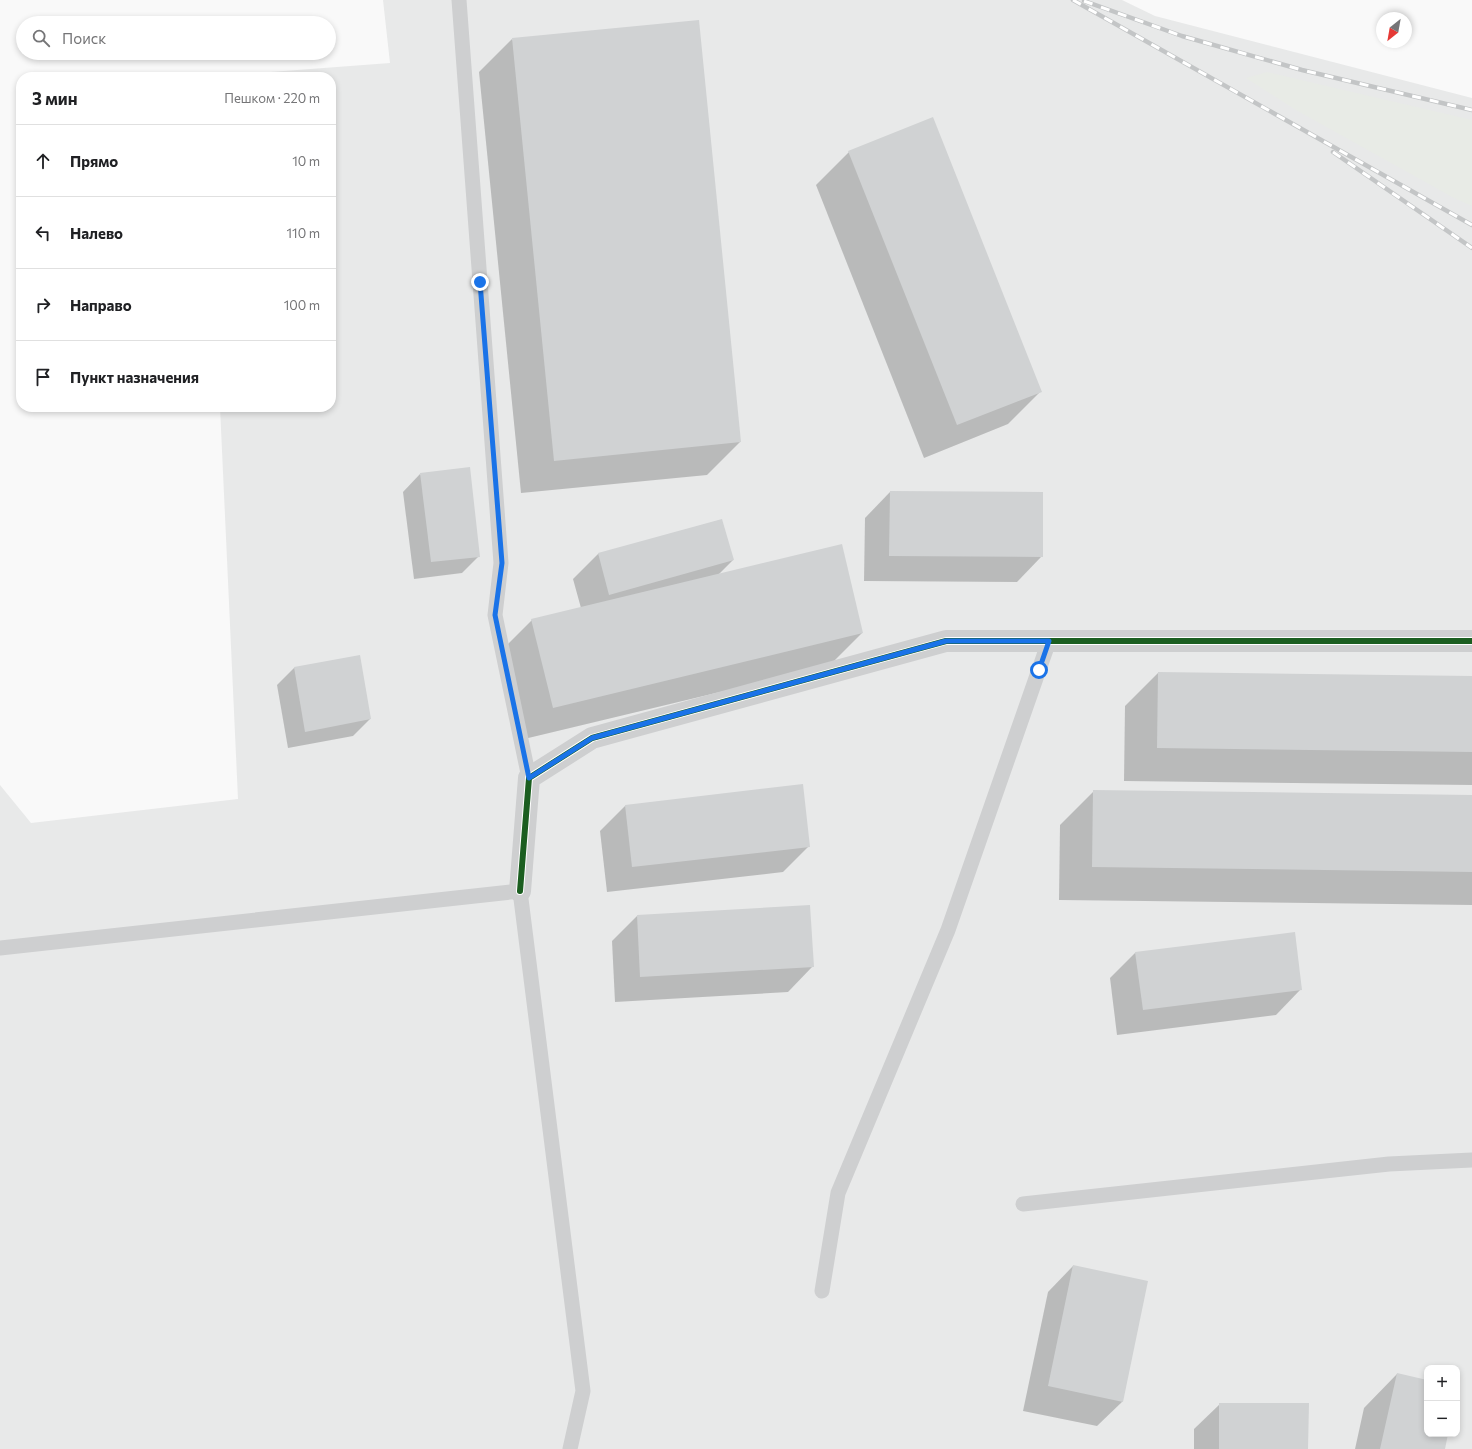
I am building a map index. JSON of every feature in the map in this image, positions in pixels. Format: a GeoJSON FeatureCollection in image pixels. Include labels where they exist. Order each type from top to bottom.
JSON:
{"type":"FeatureCollection","features":[{"type":"Feature","properties":{"kind":"street"},"geometry":{"type":"LineString","coordinates":[[520,891],[529,778],[592,738],[946,641],[1472,641]]}},
{"type":"Feature","properties":{"kind":"lane"},"geometry":{"type":"LineString","coordinates":[[459,0],[502,563],[495,615],[529,778]]}},
{"type":"Feature","properties":{"kind":"lane"},"geometry":{"type":"LineString","coordinates":[[822,1291],[838,1193],[948,930],[1049,641]]}},
{"type":"Feature","properties":{"kind":"lane"},"geometry":{"type":"LineString","coordinates":[[0,948],[520,891],[583,1391],[570,1449]]}},
{"type":"Feature","properties":{"kind":"lane"},"geometry":{"type":"LineString","coordinates":[[1022,1204],[1389,1164],[1472,1160]]}},
{"type":"Feature","properties":{"kind":"shaded area"},"geometry":{"type":"Polygon","coordinates":[[[383,0],[1122,0],[1155,16],[1472,98],[1472,1449],[0,1449],[0,785],[31,823],[238,799],[220,412],[336,412],[336,72],[271,72],[390,63],[383,0]]]}},
{"type":"Feature","properties":{"kind":"shaded area"},"geometry":{"type":"Polygon","coordinates":[[[1267,72],[1472,120],[1472,206],[1454,198],[1296,110],[1246,78],[1267,72]]]}},
{"type":"Feature","properties":{"kind":"building"},"geometry":{"type":"Polygon","coordinates":[[[699,20],[741,442],[554,461],[512,38],[699,20]]]}},
{"type":"Feature","properties":{"kind":"building"},"geometry":{"type":"Polygon","coordinates":[[[933,117],[1042,392],[957,425],[848,151],[933,117]]]}},
{"type":"Feature","properties":{"kind":"building"},"geometry":{"type":"Polygon","coordinates":[[[470,467],[480,557],[431,562],[420,473],[470,467]]]}},
{"type":"Feature","properties":{"kind":"building"},"geometry":{"type":"Polygon","coordinates":[[[890,491],[1043,492],[1043,557],[889,556],[890,491]]]}},
{"type":"Feature","properties":{"kind":"building"},"geometry":{"type":"Polygon","coordinates":[[[722,519],[734,560],[609,595],[598,553],[722,519]]]}},
{"type":"Feature","properties":{"kind":"building"},"geometry":{"type":"Polygon","coordinates":[[[842,544],[863,633],[553,708],[531,619],[842,544]]]}},
{"type":"Feature","properties":{"kind":"building"},"geometry":{"type":"Polygon","coordinates":[[[360,655],[371,719],[305,732],[294,667],[360,655]]]}},
{"type":"Feature","properties":{"kind":"building"},"geometry":{"type":"Polygon","coordinates":[[[1158,672],[1472,676],[1472,752],[1157,748],[1158,672]]]}},
{"type":"Feature","properties":{"kind":"building"},"geometry":{"type":"Polygon","coordinates":[[[803,784],[810,847],[632,867],[625,805],[803,784]]]}},
{"type":"Feature","properties":{"kind":"building"},"geometry":{"type":"Polygon","coordinates":[[[1093,790],[1472,795],[1472,872],[1092,867],[1093,790]]]}},
{"type":"Feature","properties":{"kind":"building"},"geometry":{"type":"Polygon","coordinates":[[[810,905],[814,967],[640,977],[637,915],[810,905]]]}},
{"type":"Feature","properties":{"kind":"building"},"geometry":{"type":"Polygon","coordinates":[[[1295,932],[1302,990],[1143,1010],[1135,952],[1295,932]]]}},
{"type":"Feature","properties":{"kind":"building"},"geometry":{"type":"Polygon","coordinates":[[[1073,1265],[1148,1281],[1123,1402],[1048,1386],[1073,1265]]]}},
{"type":"Feature","properties":{"kind":"building"},"geometry":{"type":"Polygon","coordinates":[[[1397,1373],[1424,1379],[1424,1437],[1447,1437],[1445,1449],[1380,1449],[1397,1373]]]}},
{"type":"Feature","properties":{"kind":"building"},"geometry":{"type":"Polygon","coordinates":[[[1219,1403],[1309,1403],[1308,1449],[1219,1449],[1219,1403]]]}},
{"type":"Feature","properties":{"kind":"railway"},"geometry":{"type":"LineString","coordinates":[[1073,0],[1472,225]]}},
{"type":"Feature","properties":{"kind":"railway"},"geometry":{"type":"LineString","coordinates":[[1084,1],[1182,36],[1302,70],[1472,110]]}},
{"type":"Feature","properties":{"kind":"railway"},"geometry":{"type":"LineString","coordinates":[[1333,152],[1472,248]]}},
{"type":"Feature","properties":{"kind":"cycle path"},"geometry":{"type":"LineString","coordinates":[[520,891],[529,778],[592,738],[946,641],[1472,641]]}},
{"type":"Feature","properties":{"kind":"route"},"geometry":{"type":"LineString","coordinates":[[480,282],[502,563],[495,615],[529,778],[592,738],[946,641],[1049,641],[1039,670]]}}]}
